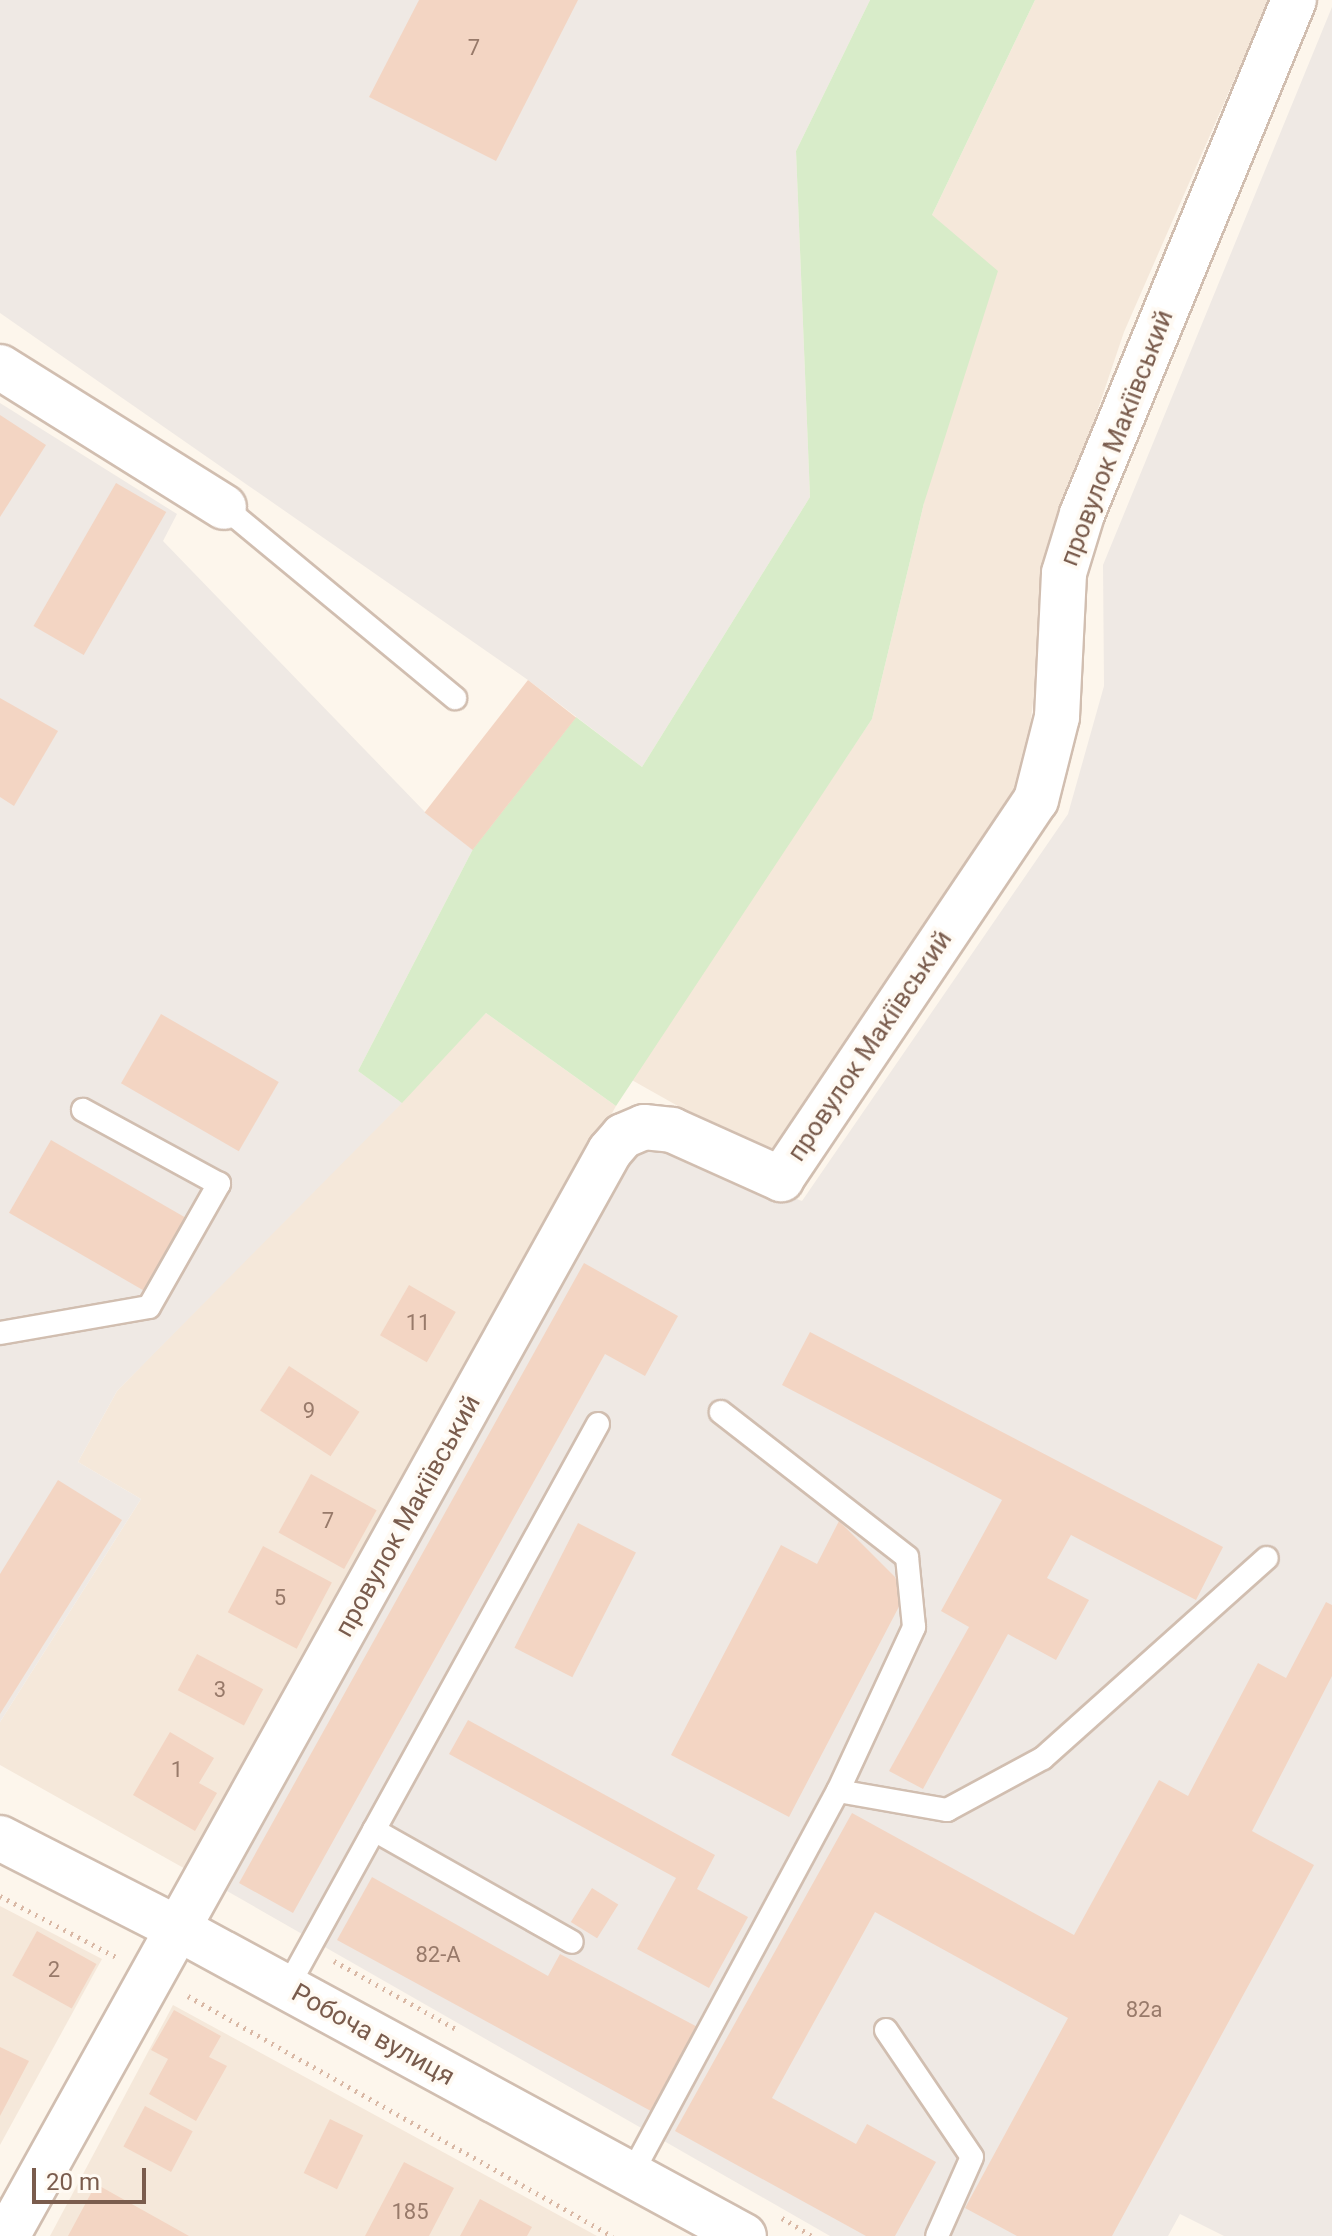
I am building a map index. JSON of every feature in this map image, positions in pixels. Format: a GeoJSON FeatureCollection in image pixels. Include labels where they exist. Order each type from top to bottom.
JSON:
{"type":"FeatureCollection","features":[{"type":"Feature","properties":{"kind":"street","name":"провулок Макіївський"},"geometry":{"type":"LineString","coordinates":[[177,1928],[610,1151],[623,1136],[644,1127],[672,1130],[781,1179],[1036,800],[1057,717],[1064,573],[1082,514],[1294,0]]}},
{"type":"Feature","properties":{"kind":"street"},"geometry":{"type":"LineString","coordinates":[[0,367],[224,507]]}},
{"type":"Feature","properties":{"kind":"street","name":"Робоча вулиця"},"geometry":{"type":"LineString","coordinates":[[0,1838],[177,1928],[744,2236]]}},
{"type":"Feature","properties":{"kind":"street"},"geometry":{"type":"LineString","coordinates":[[7,2236],[177,1928]]}},
{"type":"Feature","properties":{"kind":"lane"},"geometry":{"type":"LineString","coordinates":[[224,507],[455,698]]}},
{"type":"Feature","properties":{"kind":"lane"},"geometry":{"type":"LineString","coordinates":[[0,1333],[149,1307],[219,1184],[83,1110]]}},
{"type":"Feature","properties":{"kind":"lane"},"geometry":{"type":"LineString","coordinates":[[631,2175],[838,1791],[914,1627],[907,1557],[721,1412]]}},
{"type":"Feature","properties":{"kind":"lane"},"geometry":{"type":"LineString","coordinates":[[287,1988],[598,1424]]}},
{"type":"Feature","properties":{"kind":"lane"},"geometry":{"type":"LineString","coordinates":[[838,1791],[947,1810],[1043,1758],[1267,1558]]}},
{"type":"Feature","properties":{"kind":"lane"},"geometry":{"type":"LineString","coordinates":[[374,1830],[572,1942]]}},
{"type":"Feature","properties":{"kind":"lane"},"geometry":{"type":"LineString","coordinates":[[886,2030],[972,2157],[937,2236]]}},
{"type":"Feature","properties":{"kind":"path"},"geometry":{"type":"LineString","coordinates":[[0,1896],[151,1976],[613,2236]]}},
{"type":"Feature","properties":{"kind":"shaded area"},"geometry":{"type":"Polygon","coordinates":[[[0,0],[870,0],[796,151],[810,497],[642,767],[528,680],[0,313],[0,0]]]}},
{"type":"Feature","properties":{"kind":"shaded area"},"geometry":{"type":"Polygon","coordinates":[[[1035,0],[1269,0],[1124,332],[1053,542],[1021,799],[774,1160],[630,1079],[872,719],[924,503],[932,215],[1035,0]]]}},
{"type":"Feature","properties":{"kind":"shaded area"},"geometry":{"type":"Polygon","coordinates":[[[1332,7],[1332,2236],[1224,2236],[1180,2214],[1168,2236],[830,2236],[227,1891],[641,1141],[802,1201],[1068,814],[1104,686],[1103,565],[1332,7]]]}},
{"type":"Feature","properties":{"kind":"shaded area"},"geometry":{"type":"Polygon","coordinates":[[[0,403],[177,514],[163,541],[425,812],[473,849],[358,1071],[402,1103],[117,1391],[78,1462],[141,1499],[0,1722],[0,403]]]}},
{"type":"Feature","properties":{"kind":"shaded area"},"geometry":{"type":"Polygon","coordinates":[[[486,1013],[616,1106],[189,1871],[0,1765],[0,1722],[141,1499],[78,1462],[117,1391],[486,1013]]]}},
{"type":"Feature","properties":{"kind":"shaded area"},"geometry":{"type":"Polygon","coordinates":[[[0,1906],[102,1959],[0,2145],[0,1906]]]}},
{"type":"Feature","properties":{"kind":"shaded area"},"geometry":{"type":"Polygon","coordinates":[[[173,2005],[597,2236],[50,2236],[173,2005]]]}},
{"type":"Feature","properties":{"kind":"green space"},"geometry":{"type":"Polygon","coordinates":[[[870,0],[1035,0],[932,215],[998,271],[924,503],[872,719],[616,1106],[486,1013],[402,1103],[358,1071],[473,849],[576,717],[642,767],[810,497],[796,151],[870,0]]]}},
{"type":"Feature","properties":{"kind":"building"},"geometry":{"type":"Polygon","coordinates":[[[419,0],[578,0],[496,161],[369,97],[419,0]]]}},
{"type":"Feature","properties":{"kind":"building"},"geometry":{"type":"Polygon","coordinates":[[[0,415],[46,445],[0,517],[0,415]]]}},
{"type":"Feature","properties":{"kind":"building"},"geometry":{"type":"Polygon","coordinates":[[[116,483],[166,512],[84,655],[34,626],[116,483]]]}},
{"type":"Feature","properties":{"kind":"building"},"geometry":{"type":"Polygon","coordinates":[[[528,680],[576,718],[473,850],[425,812],[528,680]]]}},
{"type":"Feature","properties":{"kind":"building"},"geometry":{"type":"Polygon","coordinates":[[[0,698],[58,731],[14,806],[0,797],[0,698]]]}},
{"type":"Feature","properties":{"kind":"building"},"geometry":{"type":"Polygon","coordinates":[[[161,1014],[279,1082],[239,1151],[121,1083],[161,1014]]]}},
{"type":"Feature","properties":{"kind":"building"},"geometry":{"type":"Polygon","coordinates":[[[51,1140],[186,1218],[144,1291],[9,1213],[51,1140]]]}},
{"type":"Feature","properties":{"kind":"building"},"geometry":{"type":"Polygon","coordinates":[[[584,1263],[678,1316],[645,1376],[605,1354],[293,1913],[239,1883],[584,1263]]]}},
{"type":"Feature","properties":{"kind":"building"},"geometry":{"type":"Polygon","coordinates":[[[409,1285],[456,1312],[427,1362],[380,1335],[409,1285]]]}},
{"type":"Feature","properties":{"kind":"building"},"geometry":{"type":"Polygon","coordinates":[[[810,1332],[1223,1547],[1196,1600],[1071,1535],[1047,1578],[1089,1600],[1056,1660],[1008,1634],[923,1789],[889,1771],[969,1627],[941,1611],[1002,1500],[782,1385],[810,1332]]]}},
{"type":"Feature","properties":{"kind":"building"},"geometry":{"type":"Polygon","coordinates":[[[289,1366],[359,1412],[331,1456],[260,1410],[289,1366]]]}},
{"type":"Feature","properties":{"kind":"building"},"geometry":{"type":"Polygon","coordinates":[[[311,1474],[377,1510],[344,1569],[279,1533],[311,1474]]]}},
{"type":"Feature","properties":{"kind":"building"},"geometry":{"type":"Polygon","coordinates":[[[58,1480],[122,1520],[0,1714],[0,1574],[58,1480]]]}},
{"type":"Feature","properties":{"kind":"building"},"geometry":{"type":"Polygon","coordinates":[[[839,1521],[895,1577],[904,1597],[789,1817],[671,1755],[781,1545],[817,1564],[839,1521]]]}},
{"type":"Feature","properties":{"kind":"building"},"geometry":{"type":"Polygon","coordinates":[[[578,1523],[636,1553],[572,1677],[514,1648],[578,1523]]]}},
{"type":"Feature","properties":{"kind":"building"},"geometry":{"type":"Polygon","coordinates":[[[263,1546],[332,1583],[297,1649],[228,1612],[263,1546]]]}},
{"type":"Feature","properties":{"kind":"building"},"geometry":{"type":"Polygon","coordinates":[[[1326,1602],[1332,1605],[1332,1676],[1252,1831],[1314,1865],[1112,2236],[1017,2236],[965,2208],[1068,2018],[875,1912],[772,2098],[856,2144],[867,2124],[936,2162],[895,2236],[866,2236],[675,2131],[852,1813],[1074,1935],[1159,1780],[1188,1796],[1258,1663],[1286,1678],[1326,1602]]]}},
{"type":"Feature","properties":{"kind":"building"},"geometry":{"type":"Polygon","coordinates":[[[197,1654],[263,1689],[244,1725],[178,1690],[197,1654]]]}},
{"type":"Feature","properties":{"kind":"building"},"geometry":{"type":"Polygon","coordinates":[[[468,1720],[715,1855],[697,1889],[748,1917],[709,1988],[637,1949],[676,1878],[449,1754],[468,1720]]]}},
{"type":"Feature","properties":{"kind":"building"},"geometry":{"type":"Polygon","coordinates":[[[170,1732],[214,1758],[199,1783],[217,1793],[195,1831],[133,1795],[170,1732]]]}},
{"type":"Feature","properties":{"kind":"building"},"geometry":{"type":"Polygon","coordinates":[[[372,1877],[548,1976],[560,1954],[705,2031],[660,2116],[337,1940],[372,1877]]]}},
{"type":"Feature","properties":{"kind":"building"},"geometry":{"type":"Polygon","coordinates":[[[592,1888],[618,1904],[597,1938],[571,1922],[592,1888]]]}},
{"type":"Feature","properties":{"kind":"building"},"geometry":{"type":"Polygon","coordinates":[[[37,1931],[96,1964],[72,2009],[12,1976],[37,1931]]]}},
{"type":"Feature","properties":{"kind":"building"},"geometry":{"type":"Polygon","coordinates":[[[174,2010],[221,2036],[209,2057],[227,2066],[196,2121],[149,2094],[168,2059],[151,2050],[174,2010]]]}},
{"type":"Feature","properties":{"kind":"building"},"geometry":{"type":"Polygon","coordinates":[[[0,2047],[29,2061],[0,2116],[0,2047]]]}},
{"type":"Feature","properties":{"kind":"building"},"geometry":{"type":"Polygon","coordinates":[[[145,2106],[193,2131],[171,2172],[123,2147],[145,2106]]]}},
{"type":"Feature","properties":{"kind":"building"},"geometry":{"type":"Polygon","coordinates":[[[330,2119],[363,2135],[337,2189],[304,2173],[330,2119]]]}},
{"type":"Feature","properties":{"kind":"building"},"geometry":{"type":"Polygon","coordinates":[[[404,2162],[454,2188],[429,2236],[365,2236],[404,2162]]]}},
{"type":"Feature","properties":{"kind":"building"},"geometry":{"type":"Polygon","coordinates":[[[96,2184],[189,2236],[68,2236],[96,2184]]]}},
{"type":"Feature","properties":{"kind":"building"},"geometry":{"type":"Polygon","coordinates":[[[480,2199],[532,2227],[527,2236],[460,2236],[480,2199]]]}}]}
